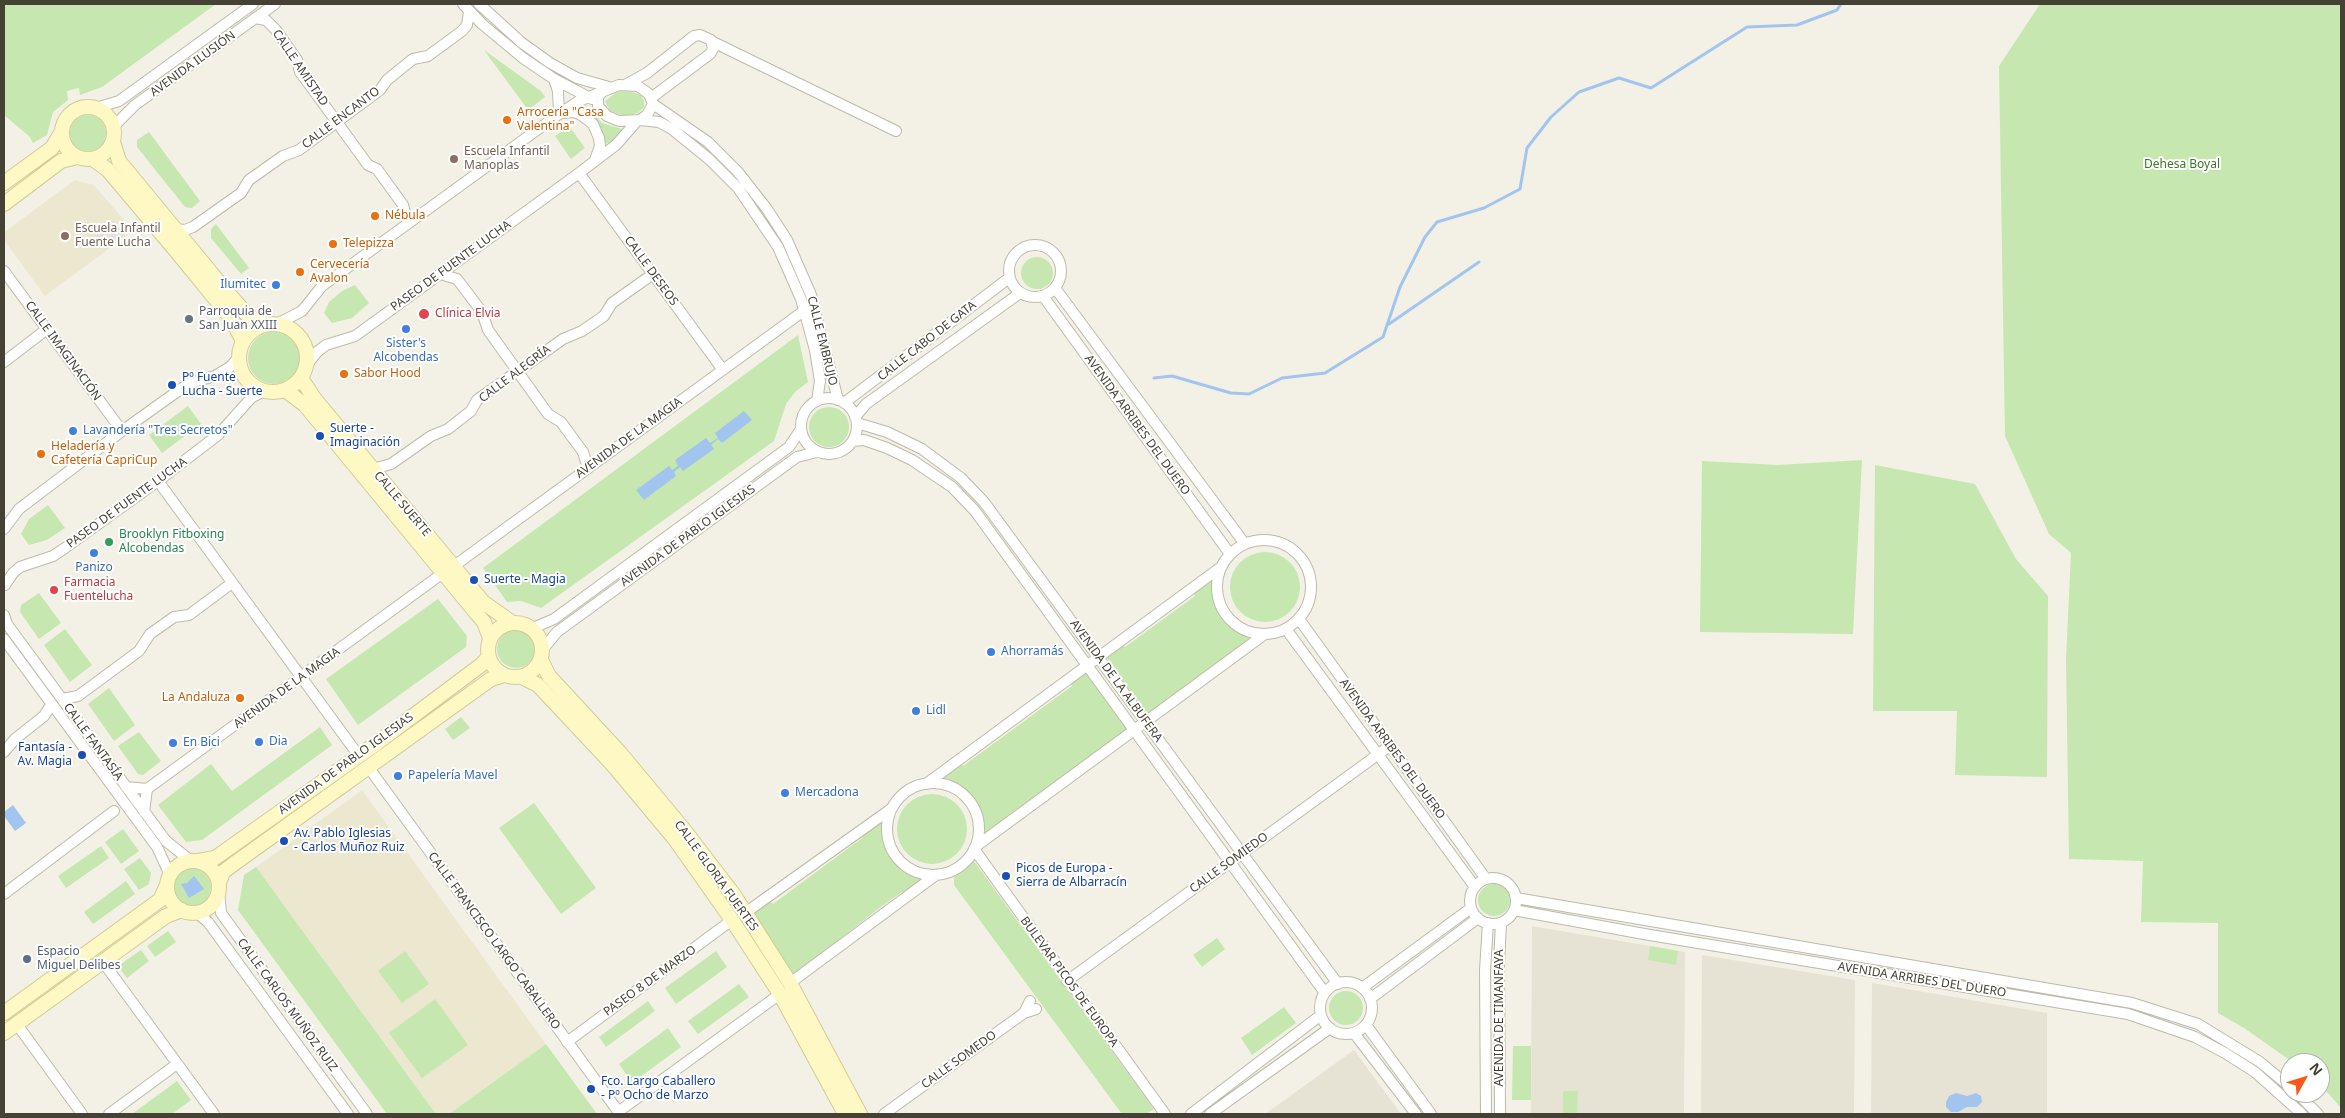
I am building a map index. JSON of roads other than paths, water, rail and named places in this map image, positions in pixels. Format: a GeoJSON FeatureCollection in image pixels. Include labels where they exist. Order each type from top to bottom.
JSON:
{"type":"FeatureCollection","features":[{"type":"Feature","properties":{"kind":"main road"},"geometry":{"type":"LineString","coordinates":[[4,184],[52,148],[61,133],[62,124],[72,111],[80,108],[96,108],[109,117],[113,127],[113,142],[119,161],[242,310],[249,316],[290,329],[301,338],[307,352],[304,372],[285,390],[265,391],[251,384],[246,378],[242,372],[239,357],[243,341],[251,331],[272,324]]}},
{"type":"Feature","properties":{"kind":"main road"},"geometry":{"type":"LineString","coordinates":[[61,133],[66,147],[77,157]]}},
{"type":"Feature","properties":{"kind":"main road"},"geometry":{"type":"LineString","coordinates":[[93,159],[108,150],[113,142]]}},
{"type":"Feature","properties":{"kind":"main road"},"geometry":{"type":"LineString","coordinates":[[4,204],[61,161],[77,157],[93,159],[108,170],[177,252],[231,318],[243,341]]}},
{"type":"Feature","properties":{"kind":"main road","name":"CALLE SUERTE"},"geometry":{"type":"LineString","coordinates":[[304,372],[314,398],[373,468],[449,570],[484,622],[490,638]]}},
{"type":"Feature","properties":{"kind":"main road","name":"CALLE SUERTE"},"geometry":{"type":"LineString","coordinates":[[285,390],[305,405],[449,570],[483,602],[511,622]]}},
{"type":"Feature","properties":{"kind":"main road"},"geometry":{"type":"LineString","coordinates":[[511,622],[523,623],[533,628],[539,635],[542,654],[534,670],[522,676],[504,675],[494,667],[488,656],[490,638],[499,627],[511,622]]}},
{"type":"Feature","properties":{"kind":"main road","name":"CALLE GLORIA FUERTES"},"geometry":{"type":"LineString","coordinates":[[542,654],[549,676],[621,754],[684,830],[745,913],[790,983],[860,1114]]}},
{"type":"Feature","properties":{"kind":"main road","name":"AVENIDA DE PABLO IGLESIAS"},"geometry":{"type":"LineString","coordinates":[[195,861],[215,858],[225,852],[477,668],[488,656]]}},
{"type":"Feature","properties":{"kind":"main road","name":"AVENIDA DE PABLO IGLESIAS"},"geometry":{"type":"LineString","coordinates":[[219,887],[223,872],[491,679],[504,675]]}},
{"type":"Feature","properties":{"kind":"main road","name":"CALLE GLORIA FUERTES"},"geometry":{"type":"LineString","coordinates":[[522,676],[538,685],[613,765],[674,838],[732,920],[780,994],[845,1114]]}},
{"type":"Feature","properties":{"kind":"main road"},"geometry":{"type":"LineString","coordinates":[[4,1013],[160,900],[169,880],[183,863],[195,861],[208,866],[215,873],[219,887],[212,906],[197,913],[182,910],[171,900],[169,880]]}},
{"type":"Feature","properties":{"kind":"main road"},"geometry":{"type":"LineString","coordinates":[[4,1033],[166,916],[182,910]]}},
{"type":"Feature","properties":{"kind":"street","name":"AVENIDA ILUSIÓN"},"geometry":{"type":"LineString","coordinates":[[96,108],[119,101],[253,4]]}},
{"type":"Feature","properties":{"kind":"street","name":"AVENIDA ILUSIÓN"},"geometry":{"type":"LineString","coordinates":[[113,127],[135,105],[275,4]]}},
{"type":"Feature","properties":{"kind":"street"},"geometry":{"type":"LineString","coordinates":[[479,4],[522,43],[599,94],[602,111],[612,119],[629,122],[638,120],[646,115],[652,101],[710,54],[714,49],[713,42]]}},
{"type":"Feature","properties":{"kind":"street"},"geometry":{"type":"LineString","coordinates":[[466,8],[502,42],[554,79],[599,94]]}},
{"type":"Feature","properties":{"kind":"street","name":"CALLE ENCANTO"},"geometry":{"type":"LineString","coordinates":[[175,229],[185,230],[193,227],[241,193],[250,180],[282,156],[300,150],[380,90],[387,80],[413,59],[428,56],[462,32],[467,25],[466,8]]}},
{"type":"Feature","properties":{"kind":"street","name":"CALLE AMISTAD"},"geometry":{"type":"LineString","coordinates":[[255,18],[266,20],[276,30],[297,60],[300,72],[368,164],[377,168],[403,205],[408,223]]}},
{"type":"Feature","properties":{"kind":"street"},"geometry":{"type":"LineString","coordinates":[[272,324],[302,311],[322,286],[559,114],[599,94],[627,84],[647,73],[694,36],[706,36],[713,42],[896,131]]}},
{"type":"Feature","properties":{"kind":"street"},"geometry":{"type":"LineString","coordinates":[[554,79],[558,91],[559,114]]}},
{"type":"Feature","properties":{"kind":"street"},"geometry":{"type":"LineString","coordinates":[[627,84],[638,86],[652,101]]}},
{"type":"Feature","properties":{"kind":"street","name":"CALLE EMBRUJO"},"geometry":{"type":"LineString","coordinates":[[652,101],[708,142],[738,172],[767,209],[787,240],[811,295],[841,401]]}},
{"type":"Feature","properties":{"kind":"street"},"geometry":{"type":"LineString","coordinates":[[559,114],[574,112],[588,119],[593,124],[600,146],[595,160]]}},
{"type":"Feature","properties":{"kind":"street","name":"CALLE EMBRUJO"},"geometry":{"type":"LineString","coordinates":[[638,120],[659,122],[709,159],[738,188],[778,247],[805,310],[815,350],[820,381],[817,401]]}},
{"type":"Feature","properties":{"kind":"street","name":"PASEO DE FUENTE LUCHA"},"geometry":{"type":"LineString","coordinates":[[304,372],[316,352],[326,345],[355,336],[616,145],[638,120]]}},
{"type":"Feature","properties":{"kind":"street","name":"CALLE DESEOS"},"geometry":{"type":"LineString","coordinates":[[579,173],[723,370]]}},
{"type":"Feature","properties":{"kind":"street"},"geometry":{"type":"LineString","coordinates":[[1041,246],[1049,249],[1060,263],[1060,281],[1055,288],[1043,296],[1027,297],[1020,293],[1009,278],[1011,260],[1016,253],[1024,248],[1041,246]]}},
{"type":"Feature","properties":{"kind":"street","name":"CALLE IMAGINACIÓN"},"geometry":{"type":"LineString","coordinates":[[4,270],[122,431]]}},
{"type":"Feature","properties":{"kind":"street"},"geometry":{"type":"LineString","coordinates":[[440,274],[457,279],[482,312],[488,330],[548,414],[560,422],[583,452],[588,468]]}},
{"type":"Feature","properties":{"kind":"street","name":"CALLE ALEGRÍA"},"geometry":{"type":"LineString","coordinates":[[373,468],[391,464],[431,436],[448,429],[471,412],[477,400],[563,338],[582,331],[604,316],[612,303],[653,274]]}},
{"type":"Feature","properties":{"kind":"street","name":"CALLE CABO DE GATA"},"geometry":{"type":"LineString","coordinates":[[841,401],[1009,278]]}},
{"type":"Feature","properties":{"kind":"street","name":"AVENIDA ARRIBES DEL DUERO"},"geometry":{"type":"LineString","coordinates":[[1055,288],[1245,544]]}},
{"type":"Feature","properties":{"kind":"street","name":"CALLE CABO DE GATA"},"geometry":{"type":"LineString","coordinates":[[856,420],[866,404],[1020,293]]}},
{"type":"Feature","properties":{"kind":"street","name":"AVENIDA ARRIBES DEL DUERO"},"geometry":{"type":"LineString","coordinates":[[1043,296],[1230,554]]}},
{"type":"Feature","properties":{"kind":"street","name":"AVENIDA DE LA MAGIA"},"geometry":{"type":"LineString","coordinates":[[147,789],[805,310]]}},
{"type":"Feature","properties":{"kind":"street"},"geometry":{"type":"LineString","coordinates":[[4,362],[47,329]]}},
{"type":"Feature","properties":{"kind":"street"},"geometry":{"type":"LineString","coordinates":[[4,529],[18,509],[122,431],[178,391],[190,384],[215,376],[230,367],[239,357]]}},
{"type":"Feature","properties":{"kind":"street","name":"PASEO DE FUENTE LUCHA"},"geometry":{"type":"LineString","coordinates":[[4,587],[13,573],[20,567],[53,556],[158,481],[218,435],[252,397],[265,391]]}},
{"type":"Feature","properties":{"kind":"street"},"geometry":{"type":"LineString","coordinates":[[824,398],[841,401],[856,420],[853,441],[841,452],[833,454],[816,452],[809,446],[801,429],[804,412],[817,401],[824,398]]}},
{"type":"Feature","properties":{"kind":"street","name":"AVENIDA DE LA ALBUFERA"},"geometry":{"type":"LineString","coordinates":[[856,420],[922,449],[961,478],[1004,527],[1338,984]]}},
{"type":"Feature","properties":{"kind":"street","name":"AVENIDA DE PABLO IGLESIAS"},"geometry":{"type":"LineString","coordinates":[[533,628],[550,622],[789,447],[801,429]]}},
{"type":"Feature","properties":{"kind":"street","name":"AVENIDA DE LA ALBUFERA"},"geometry":{"type":"LineString","coordinates":[[853,441],[864,440],[912,460],[952,487],[994,534],[1087,665],[1326,992]]}},
{"type":"Feature","properties":{"kind":"street","name":"AVENIDA DE PABLO IGLESIAS"},"geometry":{"type":"LineString","coordinates":[[542,654],[557,632],[797,457],[816,452]]}},
{"type":"Feature","properties":{"kind":"street"},"geometry":{"type":"LineString","coordinates":[[158,481],[358,756]]}},
{"type":"Feature","properties":{"kind":"street"},"geometry":{"type":"LineString","coordinates":[[745,913],[891,809],[904,792],[926,784],[1221,567],[1230,554],[1245,544],[1260,539],[1277,541],[1291,548],[1303,559],[1310,574],[1312,590],[1308,606],[1299,620],[1286,629],[1265,634],[974,848],[959,866],[947,873],[936,875],[922,874],[909,868],[896,855],[887,836],[887,822],[891,809]]}},
{"type":"Feature","properties":{"kind":"street"},"geometry":{"type":"LineString","coordinates":[[1221,567],[1217,582],[1219,598],[1225,612],[1242,628],[1265,634]]}},
{"type":"Feature","properties":{"kind":"street"},"geometry":{"type":"LineString","coordinates":[[4,572],[4,587]]}},
{"type":"Feature","properties":{"kind":"street"},"geometry":{"type":"LineString","coordinates":[[62,700],[78,696],[139,651],[150,634],[174,617],[189,615],[232,583]]}},
{"type":"Feature","properties":{"kind":"street","name":"CALLE FANTASÍA"},"geometry":{"type":"LineString","coordinates":[[4,615],[7,624],[166,841],[195,861]]}},
{"type":"Feature","properties":{"kind":"street","name":"AVENIDA ARRIBES DEL DUERO"},"geometry":{"type":"LineString","coordinates":[[1299,620],[1486,879]]}},
{"type":"Feature","properties":{"kind":"street","name":"AVENIDA ARRIBES DEL DUERO"},"geometry":{"type":"LineString","coordinates":[[1286,629],[1475,887]]}},
{"type":"Feature","properties":{"kind":"street","name":"CALLE FANTASÍA"},"geometry":{"type":"LineString","coordinates":[[4,640],[163,857],[169,880]]}},
{"type":"Feature","properties":{"kind":"street"},"geometry":{"type":"LineString","coordinates":[[4,752],[15,738],[44,716],[51,705]]}},
{"type":"Feature","properties":{"kind":"street","name":"CALLE SOMIEDO"},"geometry":{"type":"LineString","coordinates":[[1067,981],[1390,745]]}},
{"type":"Feature","properties":{"kind":"street","name":"CALLE FRANCISCO LARGO CABALLERO"},"geometry":{"type":"LineString","coordinates":[[369,768],[619,1113]]}},
{"type":"Feature","properties":{"kind":"street"},"geometry":{"type":"LineString","coordinates":[[926,784],[940,784],[953,788],[964,796],[973,807],[977,820],[978,834],[974,848]]}},
{"type":"Feature","properties":{"kind":"street"},"geometry":{"type":"LineString","coordinates":[[126,788],[147,789],[144,812]]}},
{"type":"Feature","properties":{"kind":"street"},"geometry":{"type":"LineString","coordinates":[[4,894],[114,811],[118,794]]}},
{"type":"Feature","properties":{"kind":"street"},"geometry":{"type":"LineString","coordinates":[[114,811],[133,816]]}},
{"type":"Feature","properties":{"kind":"street","name":"BULEVAR PICOS DE EUROPA"},"geometry":{"type":"LineString","coordinates":[[974,848],[1067,981],[1165,1114]]}},
{"type":"Feature","properties":{"kind":"street"},"geometry":{"type":"LineString","coordinates":[[790,983],[936,875]]}},
{"type":"Feature","properties":{"kind":"street"},"geometry":{"type":"LineString","coordinates":[[1499,878],[1506,881],[1515,892],[1514,910],[1501,923],[1488,923],[1478,918],[1471,908],[1470,900],[1475,887],[1486,879],[1499,878]]}},
{"type":"Feature","properties":{"kind":"street","name":"CALLE CARLOS MUÑOZ RUIZ"},"geometry":{"type":"LineString","coordinates":[[219,887],[221,913],[367,1114]]}},
{"type":"Feature","properties":{"kind":"street","name":"AVENIDA ARRIBES DEL DUERO"},"geometry":{"type":"LineString","coordinates":[[1516,898],[2132,1003],[2198,1024],[2260,1062],[2280,1079]]}},
{"type":"Feature","properties":{"kind":"street"},"geometry":{"type":"LineString","coordinates":[[1362,988],[1471,908]]}},
{"type":"Feature","properties":{"kind":"street","name":"AVENIDA ARRIBES DEL DUERO"},"geometry":{"type":"LineString","coordinates":[[1514,910],[1644,934],[2128,1014],[2195,1037],[2225,1053],[2256,1072],[2302,1114]]}},
{"type":"Feature","properties":{"kind":"street","name":"CALLE CARLOS MUÑOZ RUIZ"},"geometry":{"type":"LineString","coordinates":[[197,913],[208,922],[348,1114]]}},
{"type":"Feature","properties":{"kind":"street"},"geometry":{"type":"LineString","coordinates":[[1370,999],[1478,918]]}},
{"type":"Feature","properties":{"kind":"street","name":"PASEO 8 DE MARZO"},"geometry":{"type":"LineString","coordinates":[[567,1042],[732,920]]}},
{"type":"Feature","properties":{"kind":"street","name":"AVENIDA DE TIMANFAYA"},"geometry":{"type":"LineString","coordinates":[[1486,1114],[1485,970],[1488,923]]}},
{"type":"Feature","properties":{"kind":"street","name":"AVENIDA DE TIMANFAYA"},"geometry":{"type":"LineString","coordinates":[[1500,1114],[1498,964],[1501,923]]}},
{"type":"Feature","properties":{"kind":"street"},"geometry":{"type":"LineString","coordinates":[[103,962],[214,1114]]}},
{"type":"Feature","properties":{"kind":"street"},"geometry":{"type":"LineString","coordinates":[[1346,982],[1362,988],[1370,999],[1372,1013],[1366,1025],[1354,1033],[1337,1032],[1330,1028],[1321,1015],[1322,1000],[1326,992],[1338,984],[1346,982]]}},
{"type":"Feature","properties":{"kind":"street"},"geometry":{"type":"LineString","coordinates":[[619,1113],[780,994]]}},
{"type":"Feature","properties":{"kind":"street","name":"CALLE SOMEDO"},"geometry":{"type":"LineString","coordinates":[[884,1114],[1033,1005]]}},
{"type":"Feature","properties":{"kind":"street"},"geometry":{"type":"LineString","coordinates":[[1191,1114],[1321,1015]]}},
{"type":"Feature","properties":{"kind":"street"},"geometry":{"type":"LineString","coordinates":[[16,1024],[82,1114]]}},
{"type":"Feature","properties":{"kind":"street"},"geometry":{"type":"LineString","coordinates":[[1366,1025],[1431,1114]]}},
{"type":"Feature","properties":{"kind":"street"},"geometry":{"type":"LineString","coordinates":[[1210,1114],[1330,1028]]}},
{"type":"Feature","properties":{"kind":"street"},"geometry":{"type":"LineString","coordinates":[[1354,1033],[1416,1114]]}},
{"type":"Feature","properties":{"kind":"street"},"geometry":{"type":"LineString","coordinates":[[109,1114],[177,1064]]}},
{"type":"Feature","properties":{"kind":"street"},"geometry":{"type":"LineString","coordinates":[[2306,1103],[2318,1114]]}},
{"type":"Feature","properties":{"kind":"water"},"geometry":{"type":"Polygon","coordinates":[[[744,411],[752,420],[722,443],[718,439],[711,445],[714,449],[683,471],[680,467],[674,472],[676,476],[644,500],[636,490],[669,466],[672,470],[678,466],[675,460],[706,438],[710,443],[718,438],[715,433],[744,411]]]}},
{"type":"Feature","properties":{"kind":"water"},"geometry":{"type":"Polygon","coordinates":[[[13,805],[26,823],[15,831],[4,816],[4,812],[13,805]]]}},
{"type":"Feature","properties":{"kind":"water"},"geometry":{"type":"Polygon","coordinates":[[[194,876],[204,889],[189,898],[181,884],[187,883],[194,876]]]}},
{"type":"Feature","properties":{"kind":"water"},"geometry":{"type":"Polygon","coordinates":[[[1956,1093],[1967,1096],[1976,1093],[1981,1096],[1982,1102],[1977,1107],[1967,1107],[1958,1112],[1951,1112],[1946,1107],[1946,1102],[1949,1096],[1956,1093]]]}},
{"type":"Feature","properties":{"kind":"waterway"},"geometry":{"type":"LineString","coordinates":[[1154,378],[1172,376],[1231,393],[1249,394],[1282,378],[1325,373],[1383,337],[1400,287],[1425,237],[1437,222],[1484,208],[1520,189],[1527,148],[1551,117],[1579,92],[1619,78],[1651,88],[1747,27],[1797,25],[1837,10],[1841,4]]}},
{"type":"Feature","properties":{"kind":"waterway"},"geometry":{"type":"LineString","coordinates":[[1389,324],[1479,262]]}},
{"type":"Feature","properties":{"kind":"place","name":"Arrocería \"Casa Valentina\""},"geometry":{"type":"Point","coordinates":[507,120]}},
{"type":"Feature","properties":{"kind":"place","name":"Escuela Infantil Manoplas"},"geometry":{"type":"Point","coordinates":[454,159]}},
{"type":"Feature","properties":{"kind":"place","name":"Nébula"},"geometry":{"type":"Point","coordinates":[375,216]}},
{"type":"Feature","properties":{"kind":"place","name":"Escuela Infantil Fuente Lucha"},"geometry":{"type":"Point","coordinates":[65,236]}},
{"type":"Feature","properties":{"kind":"place","name":"Telepizza"},"geometry":{"type":"Point","coordinates":[333,244]}},
{"type":"Feature","properties":{"kind":"place","name":"Cervecería Avalon"},"geometry":{"type":"Point","coordinates":[300,272]}},
{"type":"Feature","properties":{"kind":"place","name":"Ilumitec"},"geometry":{"type":"Point","coordinates":[276,285]}},
{"type":"Feature","properties":{"kind":"place","name":"Clínica Elvia"},"geometry":{"type":"Point","coordinates":[424,314]}},
{"type":"Feature","properties":{"kind":"place","name":"Parroquia de San Juan XXIII"},"geometry":{"type":"Point","coordinates":[189,319]}},
{"type":"Feature","properties":{"kind":"place","name":"Sister's Alcobendas"},"geometry":{"type":"Point","coordinates":[406,329]}},
{"type":"Feature","properties":{"kind":"place","name":"Sabor Hood"},"geometry":{"type":"Point","coordinates":[344,374]}},
{"type":"Feature","properties":{"kind":"place","name":"Pº Fuente Lucha - Suerte"},"geometry":{"type":"Point","coordinates":[172,385]}},
{"type":"Feature","properties":{"kind":"place","name":"Lavandería \"Tres Secretos\""},"geometry":{"type":"Point","coordinates":[73,431]}},
{"type":"Feature","properties":{"kind":"place","name":"Suerte - Imaginación"},"geometry":{"type":"Point","coordinates":[320,436]}},
{"type":"Feature","properties":{"kind":"place","name":"Heladería y Cafetería CapriCup"},"geometry":{"type":"Point","coordinates":[41,454]}},
{"type":"Feature","properties":{"kind":"place","name":"Brooklyn Fitboxing Alcobendas"},"geometry":{"type":"Point","coordinates":[109,542]}},
{"type":"Feature","properties":{"kind":"place","name":"Panizo"},"geometry":{"type":"Point","coordinates":[94,553]}},
{"type":"Feature","properties":{"kind":"place","name":"Suerte - Magia"},"geometry":{"type":"Point","coordinates":[474,580]}},
{"type":"Feature","properties":{"kind":"place","name":"Farmacia Fuentelucha"},"geometry":{"type":"Point","coordinates":[54,590]}},
{"type":"Feature","properties":{"kind":"place","name":"Ahorramás"},"geometry":{"type":"Point","coordinates":[991,652]}},
{"type":"Feature","properties":{"kind":"place","name":"La Andaluza"},"geometry":{"type":"Point","coordinates":[240,698]}},
{"type":"Feature","properties":{"kind":"place","name":"Lidl"},"geometry":{"type":"Point","coordinates":[916,711]}},
{"type":"Feature","properties":{"kind":"place","name":"Dia"},"geometry":{"type":"Point","coordinates":[259,742]}},
{"type":"Feature","properties":{"kind":"place","name":"En Bici"},"geometry":{"type":"Point","coordinates":[173,743]}},
{"type":"Feature","properties":{"kind":"place","name":"Fantasía - Av. Magia"},"geometry":{"type":"Point","coordinates":[82,755]}},
{"type":"Feature","properties":{"kind":"place","name":"Papelería Mavel"},"geometry":{"type":"Point","coordinates":[398,776]}},
{"type":"Feature","properties":{"kind":"place","name":"Mercadona"},"geometry":{"type":"Point","coordinates":[785,793]}},
{"type":"Feature","properties":{"kind":"place","name":"Av. Pablo Iglesias - Carlos Muñoz Ruiz"},"geometry":{"type":"Point","coordinates":[284,841]}},
{"type":"Feature","properties":{"kind":"place","name":"Picos de Europa - Sierra de Albarracín"},"geometry":{"type":"Point","coordinates":[1006,876]}},
{"type":"Feature","properties":{"kind":"place","name":"Espacio Miguel Delibes"},"geometry":{"type":"Point","coordinates":[27,959]}},
{"type":"Feature","properties":{"kind":"place","name":"Fco. Largo Caballero - Pº Ocho de Marzo"},"geometry":{"type":"Point","coordinates":[591,1089]}},
{"type":"Feature","properties":{"kind":"park label","name":"Dehesa Boyal"},"geometry":{"type":"Point","coordinates":[2182,165]}}]}
